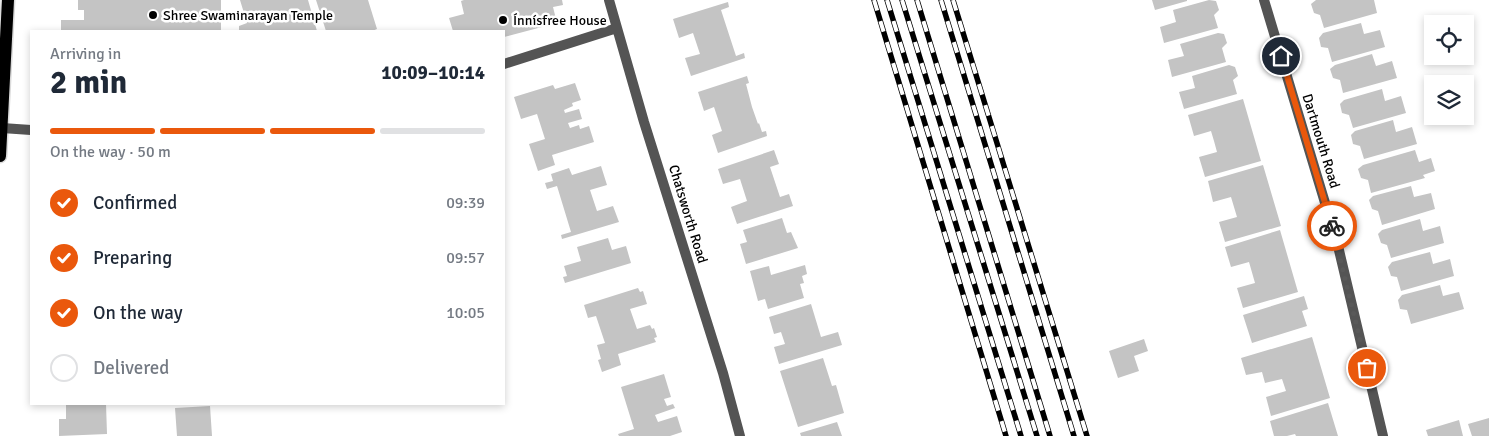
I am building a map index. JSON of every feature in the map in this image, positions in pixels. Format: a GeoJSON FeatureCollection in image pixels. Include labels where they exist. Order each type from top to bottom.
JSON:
{"type":"FeatureCollection","features":[{"type":"Feature","properties":{"kind":"main road"},"geometry":{"type":"LineString","coordinates":[[0,156],[8,0]]}},
{"type":"Feature","properties":{"kind":"street","name":"Chatsworth Road"},"geometry":{"type":"LineString","coordinates":[[609,0],[723,374],[740,436]]}},
{"type":"Feature","properties":{"kind":"street","name":"Dartmouth Road"},"geometry":{"type":"LineString","coordinates":[[1264,0],[1338,246],[1383,436]]}},
{"type":"Feature","properties":{"kind":"street"},"geometry":{"type":"LineString","coordinates":[[505,64],[617,28]]}},
{"type":"Feature","properties":{"kind":"street"},"geometry":{"type":"LineString","coordinates":[[2,128],[30,130]]}},
{"type":"Feature","properties":{"kind":"building","name":"Shree Swaminarayan Temple"},"geometry":{"type":"Polygon","coordinates":[[[78,0],[221,0],[221,30],[61,30],[61,20],[84,20],[84,10],[78,10],[78,0]]]}},
{"type":"Feature","properties":{"kind":"building"},"geometry":{"type":"Polygon","coordinates":[[[240,0],[308,0],[317,30],[239,30],[239,26],[247,23],[240,0]]]}},
{"type":"Feature","properties":{"kind":"building"},"geometry":{"type":"Polygon","coordinates":[[[316,0],[368,0],[377,29],[326,30],[316,0]]]}},
{"type":"Feature","properties":{"kind":"building","name":"Ínnísfree House"},"geometry":{"type":"Polygon","coordinates":[[[562,0],[563,5],[553,7],[557,23],[505,37],[505,30],[453,30],[449,18],[464,14],[461,1],[562,0]]]}},
{"type":"Feature","properties":{"kind":"building"},"geometry":{"type":"Polygon","coordinates":[[[1152,0],[1187,0],[1187,1],[1155,10],[1152,0]]]}},
{"type":"Feature","properties":{"kind":"building"},"geometry":{"type":"Polygon","coordinates":[[[1209,0],[1216,1],[1219,10],[1214,15],[1218,28],[1164,43],[1160,27],[1176,22],[1173,10],[1209,0]]]}},
{"type":"Feature","properties":{"kind":"building"},"geometry":{"type":"Polygon","coordinates":[[[1316,0],[1374,0],[1377,13],[1324,28],[1320,15],[1314,13],[1311,4],[1316,0]]]}},
{"type":"Feature","properties":{"kind":"building"},"geometry":{"type":"Polygon","coordinates":[[[728,2],[729,7],[721,10],[736,56],[744,53],[745,58],[691,76],[685,58],[700,54],[693,33],[679,38],[673,19],[728,2]]]}},
{"type":"Feature","properties":{"kind":"building"},"geometry":{"type":"Polygon","coordinates":[[[1361,23],[1364,34],[1380,30],[1385,47],[1332,62],[1328,48],[1321,47],[1319,38],[1323,33],[1361,23]]]}},
{"type":"Feature","properties":{"kind":"building"},"geometry":{"type":"Polygon","coordinates":[[[1218,33],[1224,34],[1227,43],[1222,48],[1226,62],[1172,77],[1168,60],[1184,56],[1180,44],[1218,33]]]}},
{"type":"Feature","properties":{"kind":"building"},"geometry":{"type":"Polygon","coordinates":[[[1372,54],[1376,66],[1392,61],[1397,78],[1343,93],[1340,80],[1333,78],[1330,69],[1335,65],[1372,54]]]}},
{"type":"Feature","properties":{"kind":"building"},"geometry":{"type":"Polygon","coordinates":[[[1229,65],[1235,67],[1238,76],[1233,80],[1237,94],[1184,109],[1179,92],[1195,88],[1192,76],[1229,65]]]}},
{"type":"Feature","properties":{"kind":"building"},"geometry":{"type":"Polygon","coordinates":[[[747,76],[749,83],[746,84],[752,107],[762,132],[766,131],[767,136],[718,153],[712,135],[722,131],[714,107],[704,111],[698,92],[747,76]]]}},
{"type":"Feature","properties":{"kind":"building"},"geometry":{"type":"Polygon","coordinates":[[[575,83],[581,100],[572,103],[573,106],[564,110],[565,113],[579,109],[582,119],[568,123],[570,128],[579,125],[580,129],[589,126],[594,142],[552,155],[555,165],[538,171],[529,144],[545,139],[537,114],[521,119],[514,97],[553,85],[555,89],[575,83]]]}},
{"type":"Feature","properties":{"kind":"building"},"geometry":{"type":"Polygon","coordinates":[[[1382,89],[1385,101],[1401,96],[1406,113],[1353,128],[1349,115],[1342,113],[1340,104],[1344,100],[1382,89]]]}},
{"type":"Feature","properties":{"kind":"building"},"geometry":{"type":"Polygon","coordinates":[[[1243,99],[1261,161],[1205,177],[1199,157],[1217,152],[1214,141],[1211,131],[1194,136],[1188,115],[1243,99]]]}},
{"type":"Feature","properties":{"kind":"building"},"geometry":{"type":"Polygon","coordinates":[[[1393,120],[1396,132],[1412,127],[1417,144],[1364,159],[1360,146],[1353,144],[1351,135],[1355,131],[1393,120]]]}},
{"type":"Feature","properties":{"kind":"building"},"geometry":{"type":"Polygon","coordinates":[[[774,150],[779,164],[770,167],[780,197],[789,194],[793,206],[737,224],[731,207],[747,201],[740,179],[723,184],[718,169],[774,150]]]}},
{"type":"Feature","properties":{"kind":"building"},"geometry":{"type":"Polygon","coordinates":[[[1415,150],[1419,162],[1431,158],[1435,171],[1423,175],[1425,178],[1371,193],[1368,180],[1361,178],[1358,169],[1363,165],[1415,150]]]}},
{"type":"Feature","properties":{"kind":"building"},"geometry":{"type":"Polygon","coordinates":[[[1263,165],[1281,226],[1225,242],[1219,222],[1237,217],[1231,197],[1213,202],[1208,181],[1263,165]]]}},
{"type":"Feature","properties":{"kind":"building"},"geometry":{"type":"Polygon","coordinates":[[[601,166],[607,185],[590,190],[597,211],[613,206],[619,222],[562,239],[561,235],[571,232],[557,186],[547,189],[545,183],[553,181],[551,174],[569,168],[572,175],[601,166]]]}},
{"type":"Feature","properties":{"kind":"building"},"geometry":{"type":"Polygon","coordinates":[[[1411,186],[1414,197],[1431,193],[1435,209],[1382,225],[1378,211],[1372,209],[1369,200],[1373,196],[1411,186]]]}},
{"type":"Feature","properties":{"kind":"building"},"geometry":{"type":"Polygon","coordinates":[[[782,218],[787,233],[791,232],[798,248],[746,264],[740,244],[747,242],[743,230],[782,218]]]}},
{"type":"Feature","properties":{"kind":"building"},"geometry":{"type":"Polygon","coordinates":[[[1420,219],[1423,231],[1440,226],[1444,243],[1391,258],[1387,245],[1381,243],[1378,234],[1382,230],[1420,219]]]}},
{"type":"Feature","properties":{"kind":"building"},"geometry":{"type":"Polygon","coordinates":[[[1280,230],[1298,292],[1243,308],[1237,288],[1255,283],[1249,262],[1231,267],[1225,247],[1280,230]]]}},
{"type":"Feature","properties":{"kind":"building"},"geometry":{"type":"Polygon","coordinates":[[[608,238],[612,250],[626,246],[631,263],[565,283],[563,277],[567,276],[564,266],[581,261],[577,247],[608,238]]]}},
{"type":"Feature","properties":{"kind":"building"},"geometry":{"type":"Polygon","coordinates":[[[1430,252],[1433,264],[1450,259],[1454,276],[1401,291],[1397,277],[1391,276],[1388,267],[1392,262],[1430,252]]]}},
{"type":"Feature","properties":{"kind":"building"},"geometry":{"type":"Polygon","coordinates":[[[805,265],[807,274],[802,276],[804,283],[800,284],[804,298],[768,309],[765,299],[758,301],[750,271],[769,266],[771,275],[805,265]]]}},
{"type":"Feature","properties":{"kind":"building"},"geometry":{"type":"Polygon","coordinates":[[[1440,285],[1443,296],[1459,292],[1464,309],[1411,324],[1407,310],[1400,309],[1398,300],[1402,295],[1440,285]]]}},
{"type":"Feature","properties":{"kind":"building"},"geometry":{"type":"Polygon","coordinates":[[[638,288],[640,292],[643,291],[647,304],[630,309],[637,329],[650,325],[652,329],[654,328],[657,337],[654,338],[656,342],[618,354],[621,365],[602,372],[598,360],[601,359],[597,345],[605,343],[596,316],[588,318],[584,305],[638,288]]]}},
{"type":"Feature","properties":{"kind":"building"},"geometry":{"type":"Polygon","coordinates":[[[1304,296],[1308,309],[1302,311],[1307,326],[1252,343],[1243,315],[1304,296]]]}},
{"type":"Feature","properties":{"kind":"building"},"geometry":{"type":"Polygon","coordinates":[[[811,304],[821,337],[838,332],[842,345],[779,364],[774,347],[785,344],[781,332],[774,334],[769,317],[811,304]]]}},
{"type":"Feature","properties":{"kind":"building"},"geometry":{"type":"Polygon","coordinates":[[[1312,337],[1330,398],[1271,416],[1266,397],[1286,391],[1282,379],[1265,383],[1262,372],[1246,375],[1241,358],[1312,337]]]}},
{"type":"Feature","properties":{"kind":"building"},"geometry":{"type":"Polygon","coordinates":[[[1144,339],[1148,351],[1134,356],[1139,371],[1118,378],[1109,351],[1144,339]]]}},
{"type":"Feature","properties":{"kind":"building"},"geometry":{"type":"Polygon","coordinates":[[[823,358],[832,386],[836,385],[844,413],[798,427],[780,371],[823,358]]]}},
{"type":"Feature","properties":{"kind":"building"},"geometry":{"type":"Polygon","coordinates":[[[664,374],[671,397],[664,399],[667,406],[673,404],[675,408],[655,415],[658,422],[677,416],[682,432],[670,436],[619,436],[618,434],[634,429],[621,387],[664,374]]]}},
{"type":"Feature","properties":{"kind":"building"},"geometry":{"type":"Polygon","coordinates":[[[1328,403],[1338,436],[1296,436],[1295,434],[1274,436],[1270,421],[1328,403]]]}},
{"type":"Feature","properties":{"kind":"building"},"geometry":{"type":"Polygon","coordinates":[[[66,405],[106,405],[107,434],[59,436],[59,419],[66,419],[66,405]]]}},
{"type":"Feature","properties":{"kind":"building"},"geometry":{"type":"Polygon","coordinates":[[[210,406],[212,436],[177,436],[175,408],[210,406]]]}},
{"type":"Feature","properties":{"kind":"building"},"geometry":{"type":"Polygon","coordinates":[[[1489,418],[1489,436],[1472,436],[1468,424],[1489,418]]]}},
{"type":"Feature","properties":{"kind":"building"},"geometry":{"type":"Polygon","coordinates":[[[1459,420],[1463,436],[1428,436],[1426,430],[1459,420]]]}},
{"type":"Feature","properties":{"kind":"building"},"geometry":{"type":"Polygon","coordinates":[[[837,422],[842,436],[801,436],[800,433],[837,422]]]}},
{"type":"Feature","properties":{"kind":"railway"},"geometry":{"type":"LineString","coordinates":[[874,0],[1006,436]]}},
{"type":"Feature","properties":{"kind":"railway"},"geometry":{"type":"LineString","coordinates":[[887,0],[1021,436]]}},
{"type":"Feature","properties":{"kind":"railway"},"geometry":{"type":"LineString","coordinates":[[902,0],[1037,436]]}},
{"type":"Feature","properties":{"kind":"railway"},"geometry":{"type":"LineString","coordinates":[[917,0],[1050,436]]}},
{"type":"Feature","properties":{"kind":"railway"},"geometry":{"type":"LineString","coordinates":[[941,0],[1074,436]]}},
{"type":"Feature","properties":{"kind":"railway"},"geometry":{"type":"LineString","coordinates":[[953,0],[1087,436]]}},
{"type":"Feature","properties":{"kind":"way so far"},"geometry":{"type":"LineString","coordinates":[[1332,226],[1367,368]]}},
{"type":"Feature","properties":{"kind":"place","name":"Shree Swaminarayan Temple"},"geometry":{"type":"Point","coordinates":[153,15]}},
{"type":"Feature","properties":{"kind":"place","name":"Ínnísfree House"},"geometry":{"type":"Point","coordinates":[503,20]}},
{"type":"Feature","properties":{"kind":"route"},"geometry":{"type":"LineString","coordinates":[[1281,56],[1332,226]]}}]}
